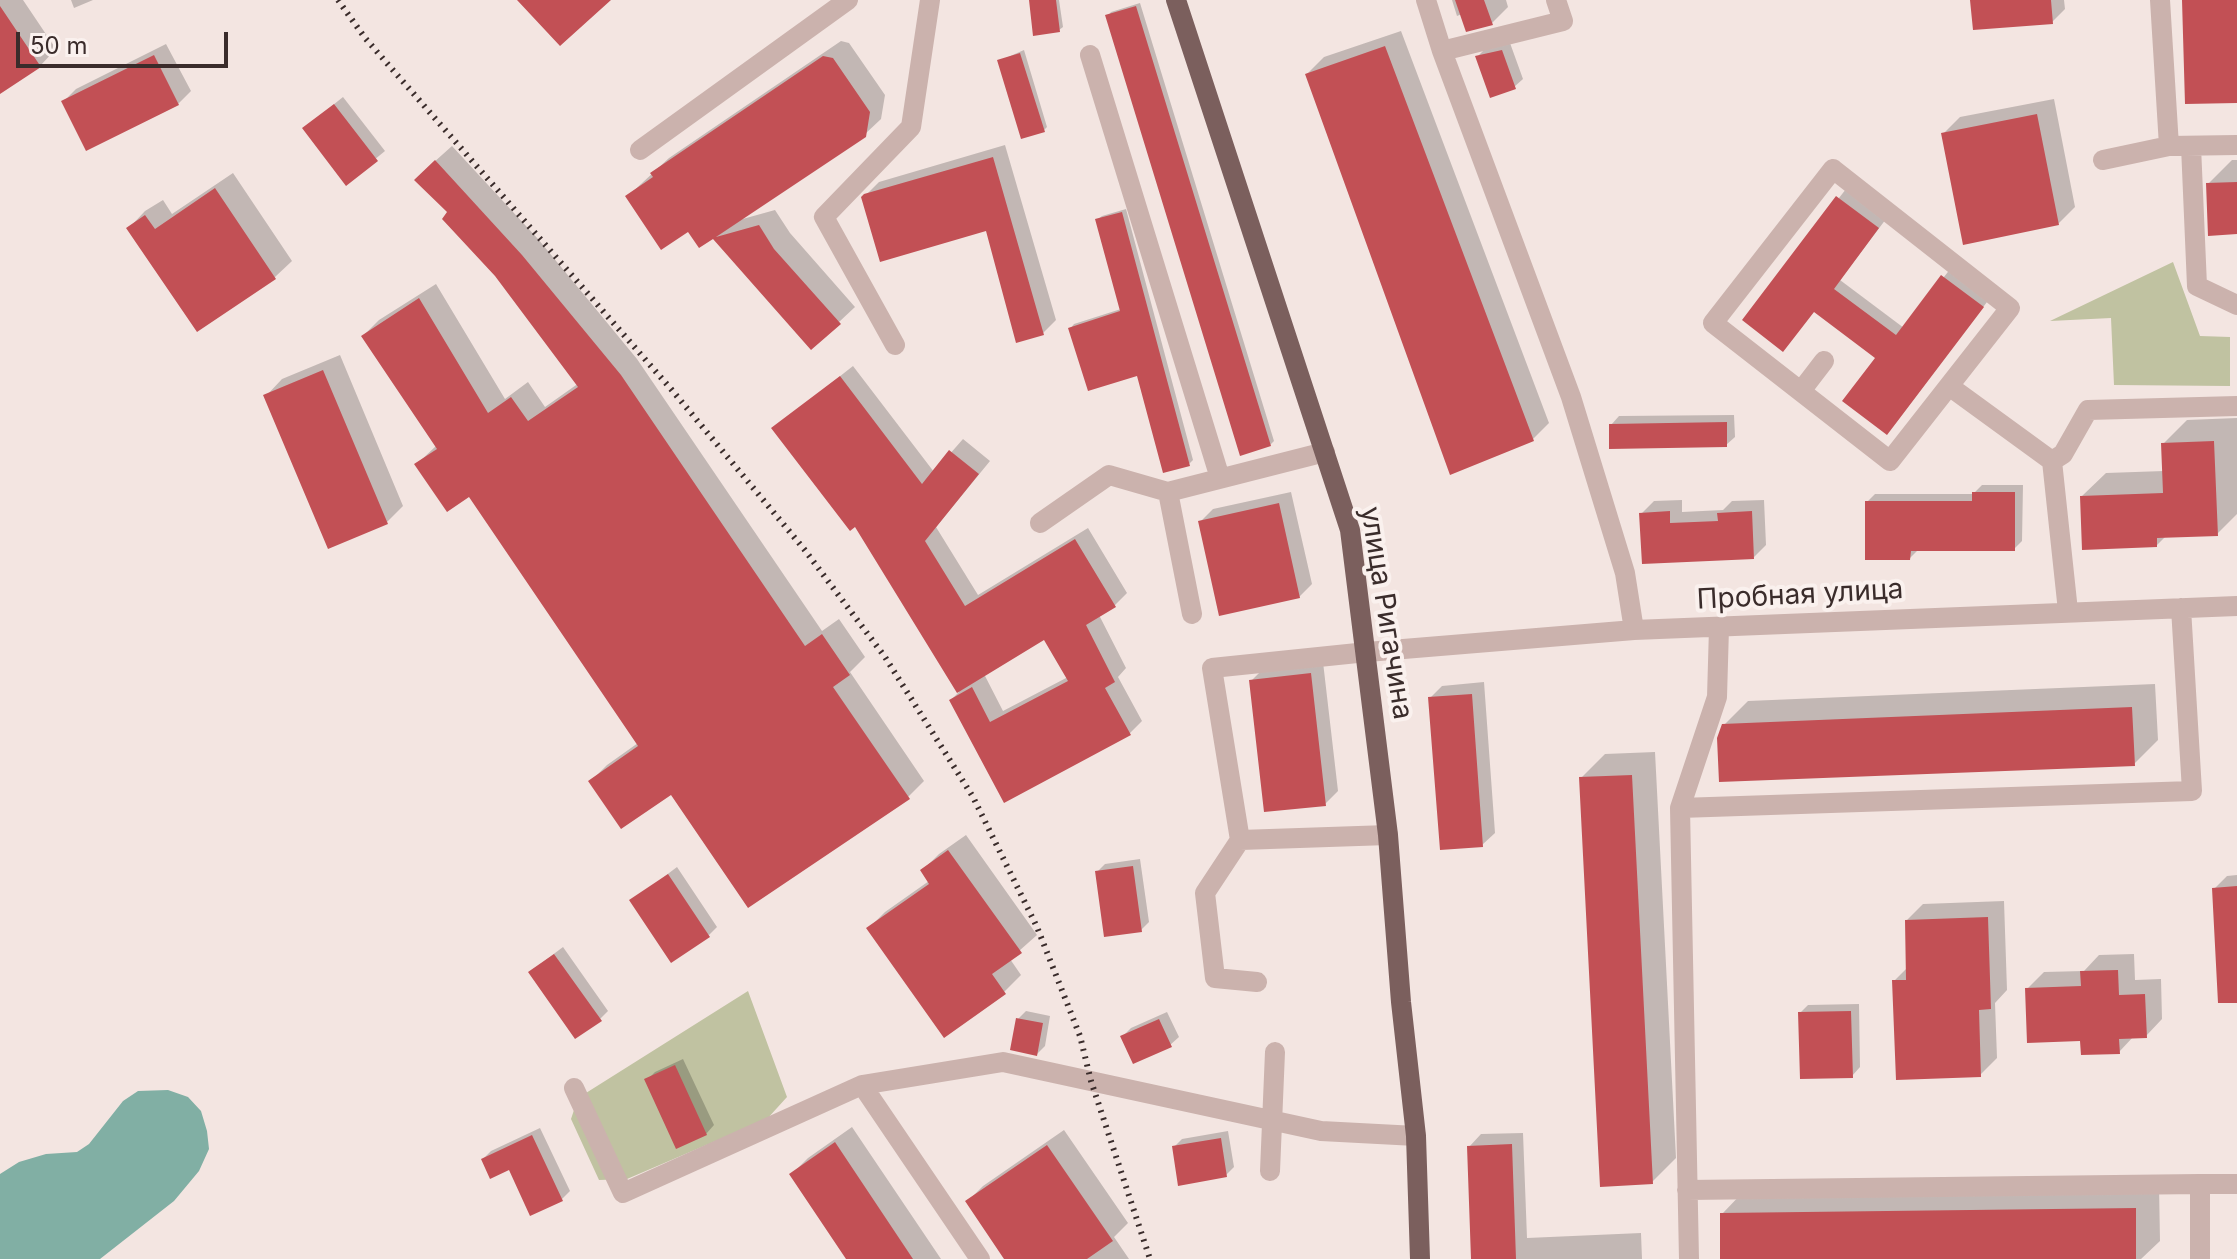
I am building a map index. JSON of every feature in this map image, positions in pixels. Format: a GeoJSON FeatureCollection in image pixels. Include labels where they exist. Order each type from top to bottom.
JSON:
{"type":"FeatureCollection","features":[{"type":"Feature","properties":{"kind":"main road","name":"улица Ригачина"},"geometry":{"type":"LineString","coordinates":[[1176,0],[1350,530],[1388,835],[1401,1002],[1416,1136],[1420,1259]]}},
{"type":"Feature","properties":{"kind":"street"},"geometry":{"type":"LineString","coordinates":[[640,150],[848,0]]}},
{"type":"Feature","properties":{"kind":"street"},"geometry":{"type":"LineString","coordinates":[[895,345],[824,217],[911,127],[930,0]]}},
{"type":"Feature","properties":{"kind":"street"},"geometry":{"type":"LineString","coordinates":[[1426,0],[1442,51],[1571,397],[1625,573],[1634,630]]}},
{"type":"Feature","properties":{"kind":"street"},"geometry":{"type":"LineString","coordinates":[[1442,51],[1563,21],[1556,0]]}},
{"type":"Feature","properties":{"kind":"street"},"geometry":{"type":"LineString","coordinates":[[2160,0],[2169,146]]}},
{"type":"Feature","properties":{"kind":"street"},"geometry":{"type":"LineString","coordinates":[[1090,55],[1220,478]]}},
{"type":"Feature","properties":{"kind":"street"},"geometry":{"type":"LineString","coordinates":[[2103,160],[2169,146],[2237,145]]}},
{"type":"Feature","properties":{"kind":"street"},"geometry":{"type":"LineString","coordinates":[[2191,146],[2197,286],[2237,305]]}},
{"type":"Feature","properties":{"kind":"street"},"geometry":{"type":"LineString","coordinates":[[1833,169],[2010,308],[1949,386],[1890,461],[1713,323],[1833,169]]}},
{"type":"Feature","properties":{"kind":"street"},"geometry":{"type":"LineString","coordinates":[[1801,391],[1824,361]]}},
{"type":"Feature","properties":{"kind":"street"},"geometry":{"type":"LineString","coordinates":[[1949,386],[2052,461],[2068,611]]}},
{"type":"Feature","properties":{"kind":"street"},"geometry":{"type":"LineString","coordinates":[[2052,461],[2063,454],[2088,410],[2237,406]]}},
{"type":"Feature","properties":{"kind":"street"},"geometry":{"type":"LineString","coordinates":[[1040,523],[1109,475],[1168,492],[1325,452]]}},
{"type":"Feature","properties":{"kind":"street"},"geometry":{"type":"LineString","coordinates":[[1168,492],[1192,614]]}},
{"type":"Feature","properties":{"kind":"street","name":"Пробная улица"},"geometry":{"type":"LineString","coordinates":[[1240,840],[1212,668],[1634,630],[2237,606]]}},
{"type":"Feature","properties":{"kind":"street"},"geometry":{"type":"LineString","coordinates":[[1680,808],[2192,791],[2181,608]]}},
{"type":"Feature","properties":{"kind":"street"},"geometry":{"type":"LineString","coordinates":[[1689,1259],[1680,808],[1717,697],[1719,628]]}},
{"type":"Feature","properties":{"kind":"street"},"geometry":{"type":"LineString","coordinates":[[1257,982],[1215,978],[1205,893],[1240,840],[1388,835]]}},
{"type":"Feature","properties":{"kind":"street"},"geometry":{"type":"LineString","coordinates":[[1270,1171],[1275,1052]]}},
{"type":"Feature","properties":{"kind":"street"},"geometry":{"type":"LineString","coordinates":[[574,1088],[623,1193],[862,1085],[1003,1062],[1321,1131],[1416,1136]]}},
{"type":"Feature","properties":{"kind":"street"},"geometry":{"type":"LineString","coordinates":[[862,1085],[980,1259]]}},
{"type":"Feature","properties":{"kind":"street"},"geometry":{"type":"LineString","coordinates":[[2200,1184],[2200,1259]]}},
{"type":"Feature","properties":{"kind":"street"},"geometry":{"type":"LineString","coordinates":[[1687,1190],[2237,1184]]}},
{"type":"Feature","properties":{"kind":"green space"},"geometry":{"type":"Polygon","coordinates":[[[2173,262],[2200,336],[2230,337],[2230,386],[2114,385],[2111,318],[2050,321],[2173,262]]]}},
{"type":"Feature","properties":{"kind":"green space"},"geometry":{"type":"Polygon","coordinates":[[[748,991],[787,1097],[767,1119],[627,1179],[599,1180],[571,1119],[578,1098],[748,991]]]}},
{"type":"Feature","properties":{"kind":"water"},"geometry":{"type":"Polygon","coordinates":[[[168,1090],[188,1097],[201,1111],[209,1149],[199,1171],[174,1201],[100,1259],[0,1259],[0,1174],[19,1162],[46,1154],[77,1152],[89,1144],[123,1101],[138,1091],[168,1090]]]}},
{"type":"Feature","properties":{"kind":"building"},"geometry":{"type":"Polygon","coordinates":[[[517,0],[611,0],[560,46],[517,0]]]}},
{"type":"Feature","properties":{"kind":"building"},"geometry":{"type":"Polygon","coordinates":[[[1029,0],[1056,0],[1060,32],[1033,36],[1029,0]]]}},
{"type":"Feature","properties":{"kind":"building"},"geometry":{"type":"Polygon","coordinates":[[[1455,0],[1484,0],[1493,25],[1466,32],[1455,0]]]}},
{"type":"Feature","properties":{"kind":"building"},"geometry":{"type":"Polygon","coordinates":[[[1970,0],[2051,0],[2053,24],[1973,30],[1970,0]]]}},
{"type":"Feature","properties":{"kind":"building"},"geometry":{"type":"Polygon","coordinates":[[[2182,0],[2237,0],[2237,103],[2185,104],[2182,0]]]}},
{"type":"Feature","properties":{"kind":"building"},"geometry":{"type":"Polygon","coordinates":[[[0,6],[41,67],[0,94],[0,6]]]}},
{"type":"Feature","properties":{"kind":"building"},"geometry":{"type":"Polygon","coordinates":[[[1136,6],[1271,446],[1240,456],[1105,15],[1136,6]]]}},
{"type":"Feature","properties":{"kind":"building"},"geometry":{"type":"Polygon","coordinates":[[[1385,46],[1534,441],[1450,475],[1305,74],[1385,46]]]}},
{"type":"Feature","properties":{"kind":"building"},"geometry":{"type":"Polygon","coordinates":[[[1502,50],[1516,89],[1490,98],[1475,56],[1502,50]]]}},
{"type":"Feature","properties":{"kind":"building"},"geometry":{"type":"Polygon","coordinates":[[[1020,53],[1045,132],[1021,139],[997,60],[1020,53]]]}},
{"type":"Feature","properties":{"kind":"building"},"geometry":{"type":"Polygon","coordinates":[[[154,55],[179,105],[86,151],[61,101],[154,55]]]}},
{"type":"Feature","properties":{"kind":"building"},"geometry":{"type":"Polygon","coordinates":[[[823,56],[833,58],[870,112],[866,137],[716,237],[759,225],[774,249],[841,324],[811,350],[713,239],[699,248],[688,232],[661,250],[625,196],[653,177],[650,173],[823,56]]]}},
{"type":"Feature","properties":{"kind":"building"},"geometry":{"type":"Polygon","coordinates":[[[334,104],[378,161],[346,186],[302,128],[334,104]]]}},
{"type":"Feature","properties":{"kind":"building"},"geometry":{"type":"Polygon","coordinates":[[[2037,114],[2059,225],[1963,245],[1941,133],[2037,114]]]}},
{"type":"Feature","properties":{"kind":"building"},"geometry":{"type":"Polygon","coordinates":[[[993,157],[1044,335],[1016,343],[986,231],[880,262],[861,197],[993,157]]]}},
{"type":"Feature","properties":{"kind":"building"},"geometry":{"type":"Polygon","coordinates":[[[435,160],[522,255],[621,375],[805,646],[822,634],[850,675],[833,687],[910,799],[748,908],[671,795],[621,829],[588,781],[638,746],[469,497],[447,512],[414,464],[437,449],[361,336],[419,298],[488,413],[511,397],[528,421],[578,387],[495,276],[442,219],[447,212],[414,180],[435,160]]]}},
{"type":"Feature","properties":{"kind":"building"},"geometry":{"type":"Polygon","coordinates":[[[2237,182],[2237,234],[2208,236],[2206,183],[2237,182]]]}},
{"type":"Feature","properties":{"kind":"building"},"geometry":{"type":"Polygon","coordinates":[[[215,188],[276,279],[197,332],[126,228],[145,215],[155,229],[215,188]]]}},
{"type":"Feature","properties":{"kind":"building"},"geometry":{"type":"Polygon","coordinates":[[[1836,196],[1879,228],[1834,289],[1896,335],[1941,275],[1984,307],[1887,435],[1842,401],[1875,358],[1814,312],[1783,352],[1742,320],[1836,196]]]}},
{"type":"Feature","properties":{"kind":"building"},"geometry":{"type":"Polygon","coordinates":[[[1122,212],[1190,466],[1163,473],[1137,376],[1088,391],[1068,328],[1120,311],[1095,219],[1122,212]]]}},
{"type":"Feature","properties":{"kind":"building"},"geometry":{"type":"Polygon","coordinates":[[[323,370],[388,524],[328,549],[263,395],[323,370]]]}},
{"type":"Feature","properties":{"kind":"building"},"geometry":{"type":"Polygon","coordinates":[[[840,376],[922,484],[949,450],[979,474],[925,541],[965,606],[1075,539],[1116,607],[1086,625],[1115,682],[1105,688],[1131,735],[1004,803],[949,700],[972,687],[990,722],[1068,681],[1044,640],[957,693],[855,527],[850,531],[771,428],[840,376]]]}},
{"type":"Feature","properties":{"kind":"building"},"geometry":{"type":"Polygon","coordinates":[[[1727,422],[1727,447],[1609,449],[1609,424],[1727,422]]]}},
{"type":"Feature","properties":{"kind":"building"},"geometry":{"type":"Polygon","coordinates":[[[2214,441],[2218,536],[2157,538],[2157,547],[2082,550],[2080,496],[2163,493],[2161,443],[2214,441]]]}},
{"type":"Feature","properties":{"kind":"building"},"geometry":{"type":"Polygon","coordinates":[[[1972,492],[2015,492],[2015,551],[1911,551],[1910,560],[1865,560],[1865,501],[1972,501],[1972,492]]]}},
{"type":"Feature","properties":{"kind":"building"},"geometry":{"type":"Polygon","coordinates":[[[1279,503],[1300,598],[1219,616],[1198,521],[1279,503]]]}},
{"type":"Feature","properties":{"kind":"building"},"geometry":{"type":"Polygon","coordinates":[[[1670,511],[1670,523],[1718,521],[1717,513],[1752,511],[1754,559],[1642,564],[1639,513],[1670,511]]]}},
{"type":"Feature","properties":{"kind":"building"},"geometry":{"type":"Polygon","coordinates":[[[1311,673],[1326,806],[1264,812],[1249,680],[1311,673]]]}},
{"type":"Feature","properties":{"kind":"building"},"geometry":{"type":"Polygon","coordinates":[[[1472,694],[1483,847],[1440,850],[1428,697],[1472,694]]]}},
{"type":"Feature","properties":{"kind":"building"},"geometry":{"type":"Polygon","coordinates":[[[2132,707],[2135,766],[1719,782],[1717,738],[1722,724],[2132,707]]]}},
{"type":"Feature","properties":{"kind":"building"},"geometry":{"type":"Polygon","coordinates":[[[1632,775],[1653,1184],[1600,1187],[1579,777],[1632,775]]]}},
{"type":"Feature","properties":{"kind":"building"},"geometry":{"type":"Polygon","coordinates":[[[948,850],[1022,953],[992,974],[1006,994],[944,1038],[866,928],[929,884],[920,870],[948,850]]]}},
{"type":"Feature","properties":{"kind":"building"},"geometry":{"type":"Polygon","coordinates":[[[1133,866],[1142,932],[1104,937],[1095,871],[1133,866]]]}},
{"type":"Feature","properties":{"kind":"building"},"geometry":{"type":"Polygon","coordinates":[[[668,874],[710,937],[671,963],[629,900],[668,874]]]}},
{"type":"Feature","properties":{"kind":"building"},"geometry":{"type":"Polygon","coordinates":[[[2237,886],[2237,1003],[2218,1003],[2212,888],[2237,886]]]}},
{"type":"Feature","properties":{"kind":"building"},"geometry":{"type":"Polygon","coordinates":[[[1988,917],[1991,1009],[1979,1010],[1981,1077],[1896,1080],[1892,980],[1906,980],[1905,920],[1988,917]]]}},
{"type":"Feature","properties":{"kind":"building"},"geometry":{"type":"Polygon","coordinates":[[[554,954],[602,1021],[575,1039],[528,972],[554,954]]]}},
{"type":"Feature","properties":{"kind":"building"},"geometry":{"type":"Polygon","coordinates":[[[2118,970],[2119,995],[2145,994],[2147,1038],[2119,1039],[2120,1054],[2081,1055],[2080,1041],[2027,1043],[2025,988],[2081,986],[2080,971],[2118,970]]]}},
{"type":"Feature","properties":{"kind":"building"},"geometry":{"type":"Polygon","coordinates":[[[1851,1011],[1853,1078],[1800,1079],[1798,1012],[1851,1011]]]}},
{"type":"Feature","properties":{"kind":"building"},"geometry":{"type":"Polygon","coordinates":[[[1016,1018],[1043,1023],[1037,1056],[1010,1050],[1016,1018]]]}},
{"type":"Feature","properties":{"kind":"building"},"geometry":{"type":"Polygon","coordinates":[[[1159,1019],[1172,1047],[1133,1064],[1120,1036],[1159,1019]]]}},
{"type":"Feature","properties":{"kind":"building"},"geometry":{"type":"Polygon","coordinates":[[[675,1065],[707,1135],[676,1149],[644,1079],[675,1065]]]}},
{"type":"Feature","properties":{"kind":"building"},"geometry":{"type":"Polygon","coordinates":[[[532,1135],[563,1201],[530,1216],[509,1170],[490,1179],[481,1159],[532,1135]]]}},
{"type":"Feature","properties":{"kind":"building"},"geometry":{"type":"Polygon","coordinates":[[[1221,1138],[1227,1177],[1178,1186],[1172,1146],[1221,1138]]]}},
{"type":"Feature","properties":{"kind":"building"},"geometry":{"type":"Polygon","coordinates":[[[835,1142],[913,1259],[846,1259],[789,1174],[835,1142]]]}},
{"type":"Feature","properties":{"kind":"building"},"geometry":{"type":"Polygon","coordinates":[[[1512,1144],[1516,1259],[1471,1259],[1467,1146],[1512,1144]]]}},
{"type":"Feature","properties":{"kind":"building"},"geometry":{"type":"Polygon","coordinates":[[[1047,1145],[1113,1241],[1087,1259],[1004,1259],[965,1201],[1047,1145]]]}},
{"type":"Feature","properties":{"kind":"building"},"geometry":{"type":"Polygon","coordinates":[[[2136,1208],[2136,1259],[1720,1259],[1720,1213],[2136,1208]]]}},
{"type":"Feature","properties":{"kind":"railway"},"geometry":{"type":"LineString","coordinates":[[338,0],[365,38],[671,389],[804,549],[885,657],[973,797],[1037,927],[1080,1036],[1091,1081],[1150,1259]]}}]}
